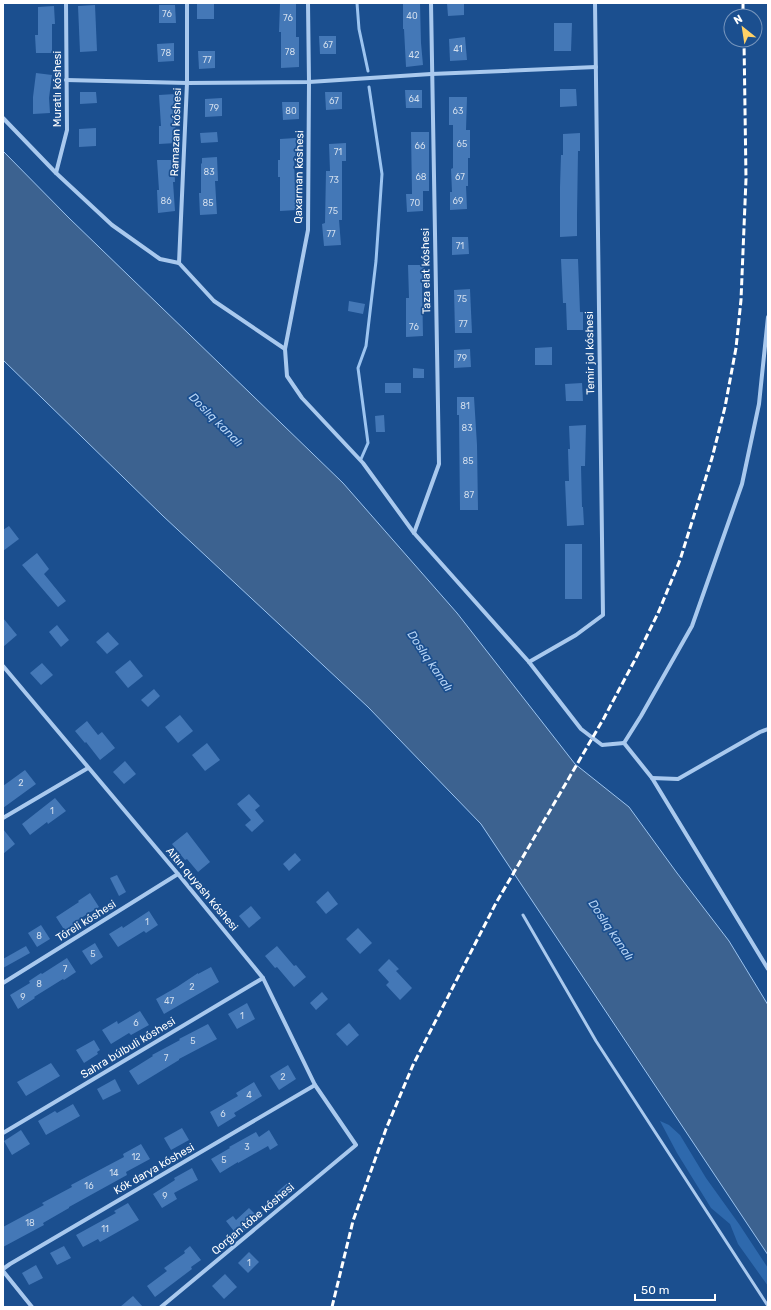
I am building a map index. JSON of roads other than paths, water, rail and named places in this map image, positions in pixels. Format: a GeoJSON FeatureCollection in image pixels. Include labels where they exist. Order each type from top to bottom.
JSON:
{"type":"FeatureCollection","features":[{"type":"Feature","properties":{"kind":"street","name":"Muratlı kóshesi"},"geometry":{"type":"LineString","coordinates":[[56,173],[67,130],[66,3]]}},
{"type":"Feature","properties":{"kind":"street","name":"Ramazan kóshesi"},"geometry":{"type":"LineString","coordinates":[[179,263],[187,83],[187,3]]}},
{"type":"Feature","properties":{"kind":"street","name":"Qaxarman kóshesi"},"geometry":{"type":"LineString","coordinates":[[308,3],[308,230],[285,350],[287,376],[302,398],[363,463],[414,533],[529,662],[581,728],[602,745],[624,743]]}},
{"type":"Feature","properties":{"kind":"street","name":"Taza elat kóshesi"},"geometry":{"type":"LineString","coordinates":[[414,533],[439,464],[431,74],[431,3]]}},
{"type":"Feature","properties":{"kind":"street","name":"Temir jol kóshesi"},"geometry":{"type":"LineString","coordinates":[[529,662],[576,635],[603,615],[595,3]]}},
{"type":"Feature","properties":{"kind":"street"},"geometry":{"type":"LineString","coordinates":[[66,80],[187,83],[309,82],[431,74],[596,67]]}},
{"type":"Feature","properties":{"kind":"street"},"geometry":{"type":"LineString","coordinates":[[3,118],[56,173],[112,225],[160,259],[179,263],[214,301],[285,350]]}},
{"type":"Feature","properties":{"kind":"street"},"geometry":{"type":"LineString","coordinates":[[768,317],[759,404],[742,484],[692,626],[624,743],[652,778],[768,969]]}},
{"type":"Feature","properties":{"kind":"street","name":"Altın quyash kóshesi"},"geometry":{"type":"LineString","coordinates":[[3,666],[178,874],[263,978],[315,1085],[356,1146]]}},
{"type":"Feature","properties":{"kind":"street"},"geometry":{"type":"LineString","coordinates":[[652,778],[678,779],[760,732],[768,729]]}},
{"type":"Feature","properties":{"kind":"street"},"geometry":{"type":"LineString","coordinates":[[3,818],[88,768]]}},
{"type":"Feature","properties":{"kind":"street","name":"Tóreli kóshesi"},"geometry":{"type":"LineString","coordinates":[[3,983],[178,874]]}},
{"type":"Feature","properties":{"kind":"street","name":"Sahra búlbuli kóshesi"},"geometry":{"type":"LineString","coordinates":[[3,1133],[263,978]]}},
{"type":"Feature","properties":{"kind":"street","name":"Kók darya kóshesi"},"geometry":{"type":"LineString","coordinates":[[3,1270],[10,1264],[315,1085]]}},
{"type":"Feature","properties":{"kind":"street","name":"Qorǵan tóbe kóshesi"},"geometry":{"type":"LineString","coordinates":[[161,1307],[356,1146]]}},
{"type":"Feature","properties":{"kind":"street"},"geometry":{"type":"LineString","coordinates":[[3,1270],[32,1307]]}},
{"type":"Feature","properties":{"kind":"lane"},"geometry":{"type":"LineString","coordinates":[[523,915],[596,1041],[768,1306]]}},
{"type":"Feature","properties":{"kind":"water","name":"Doslıq kanalı"},"geometry":{"type":"Polygon","coordinates":[[[3,151],[69,218],[343,483],[457,613],[575,764],[629,807],[729,941],[768,1005],[768,1255],[481,824],[368,707],[163,516],[3,360],[3,151]]]}},
{"type":"Feature","properties":{"kind":"waterway"},"geometry":{"type":"LineString","coordinates":[[357,3],[359,29],[368,71]]}},
{"type":"Feature","properties":{"kind":"waterway"},"geometry":{"type":"LineString","coordinates":[[361,459],[368,443],[358,368],[366,346],[376,261],[382,174],[369,87]]}},
{"type":"Feature","properties":{"kind":"railway"},"geometry":{"type":"LineString","coordinates":[[743,3],[743,8]]}},
{"type":"Feature","properties":{"kind":"railway"},"geometry":{"type":"LineString","coordinates":[[332,1307],[353,1221],[386,1129],[413,1065],[496,903],[604,718],[637,656],[659,611],[680,560],[712,458],[725,407],[736,348],[741,300],[746,179],[744,48]]}}]}
